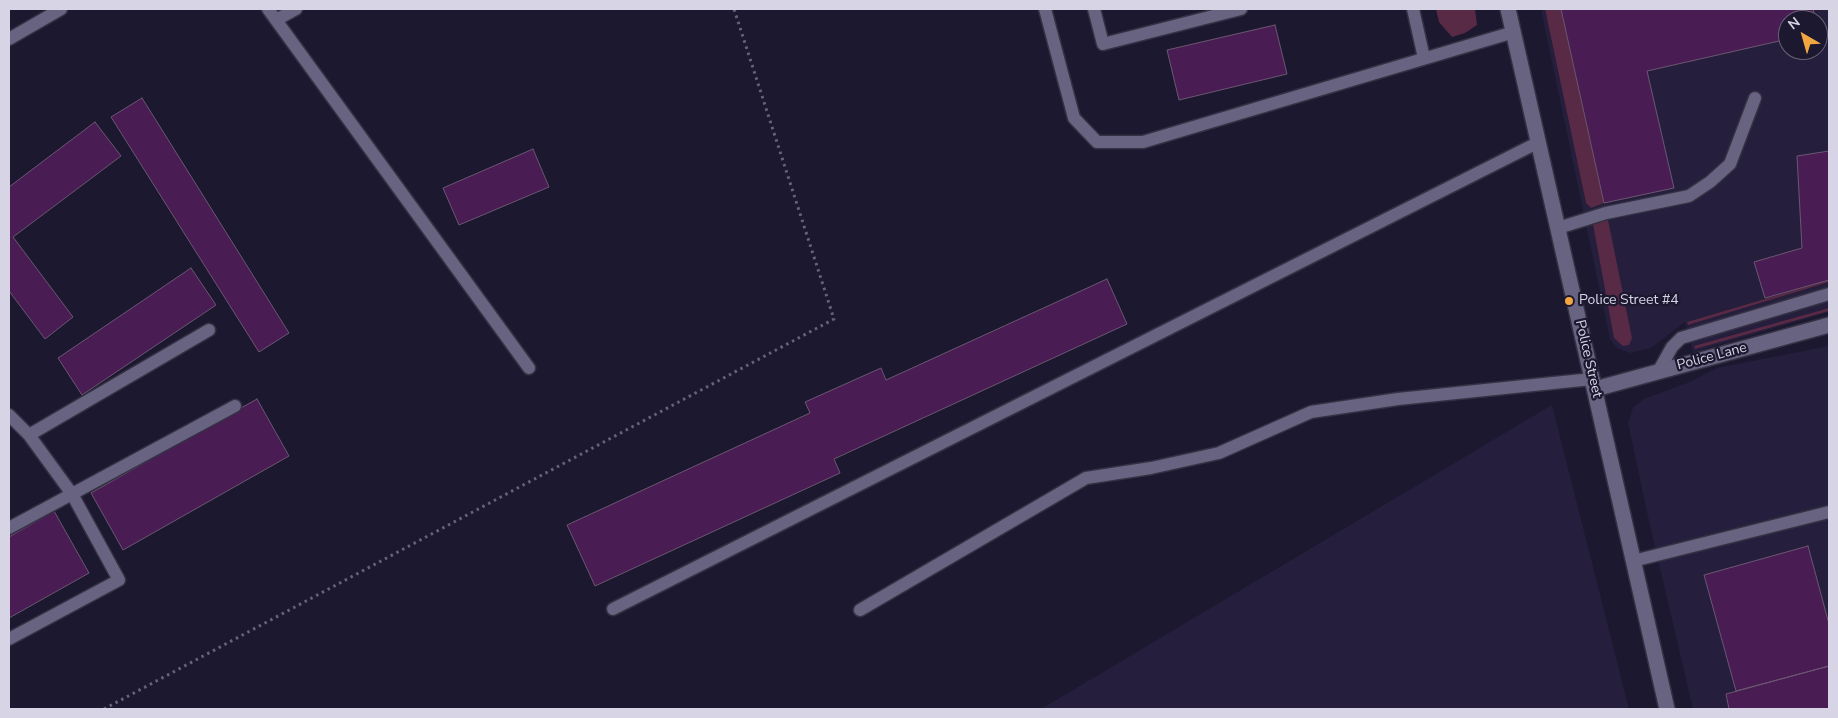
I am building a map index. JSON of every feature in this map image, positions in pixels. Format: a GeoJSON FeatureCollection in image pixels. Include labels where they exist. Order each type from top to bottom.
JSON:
{"type":"FeatureCollection","features":[{"type":"Feature","properties":{"kind":"street","name":"Police Street"},"geometry":{"type":"LineString","coordinates":[[1508,9],[1667,709]]}},
{"type":"Feature","properties":{"kind":"street","name":"Police Lane"},"geometry":{"type":"LineString","coordinates":[[1594,384],[1658,372],[1829,325]]}},
{"type":"Feature","properties":{"kind":"lane"},"geometry":{"type":"LineString","coordinates":[[9,39],[60,9]]}},
{"type":"Feature","properties":{"kind":"lane"},"geometry":{"type":"LineString","coordinates":[[268,9],[529,368]]}},
{"type":"Feature","properties":{"kind":"lane"},"geometry":{"type":"LineString","coordinates":[[276,20],[296,9]]}},
{"type":"Feature","properties":{"kind":"lane"},"geometry":{"type":"LineString","coordinates":[[1045,9],[1074,118],[1097,142],[1143,142],[1514,32]]}},
{"type":"Feature","properties":{"kind":"lane"},"geometry":{"type":"LineString","coordinates":[[1094,9],[1103,44],[1241,9]]}},
{"type":"Feature","properties":{"kind":"lane"},"geometry":{"type":"LineString","coordinates":[[1413,9],[1424,58]]}},
{"type":"Feature","properties":{"kind":"lane"},"geometry":{"type":"LineString","coordinates":[[1558,228],[1606,213],[1690,196],[1710,182],[1730,164],[1755,98]]}},
{"type":"Feature","properties":{"kind":"lane"},"geometry":{"type":"LineString","coordinates":[[613,609],[1539,142]]}},
{"type":"Feature","properties":{"kind":"lane"},"geometry":{"type":"LineString","coordinates":[[1658,372],[1672,347],[1681,338],[1829,294]]}},
{"type":"Feature","properties":{"kind":"lane"},"geometry":{"type":"LineString","coordinates":[[29,435],[209,330]]}},
{"type":"Feature","properties":{"kind":"lane"},"geometry":{"type":"LineString","coordinates":[[860,610],[1086,478],[1151,468],[1219,453],[1311,412],[1398,399],[1594,384]]}},
{"type":"Feature","properties":{"kind":"lane"},"geometry":{"type":"LineString","coordinates":[[9,528],[235,406]]}},
{"type":"Feature","properties":{"kind":"lane"},"geometry":{"type":"LineString","coordinates":[[9,416],[29,435],[72,494],[119,580],[9,639]]}},
{"type":"Feature","properties":{"kind":"lane"},"geometry":{"type":"LineString","coordinates":[[1633,561],[1829,512]]}},
{"type":"Feature","properties":{"kind":"path"},"geometry":{"type":"LineString","coordinates":[[104,709],[834,320],[734,9]]}},
{"type":"Feature","properties":{"kind":"shaded area"},"geometry":{"type":"Polygon","coordinates":[[[1436,9],[1475,9],[1477,25],[1465,33],[1452,37],[1439,22],[1436,9]]]}},
{"type":"Feature","properties":{"kind":"shaded area"},"geometry":{"type":"Polygon","coordinates":[[[1541,9],[1545,9],[1586,203],[1591,208],[1604,203],[1561,9],[1829,9],[1829,280],[1687,322],[1688,325],[1829,282],[1829,308],[1694,346],[1695,349],[1829,312],[1693,352],[1685,322],[1651,348],[1630,353],[1617,348],[1610,339],[1541,9]]]}},
{"type":"Feature","properties":{"kind":"shaded area"},"geometry":{"type":"Polygon","coordinates":[[[1545,9],[1561,9],[1604,203],[1591,208],[1586,203],[1545,9]]]}},
{"type":"Feature","properties":{"kind":"shaded area"},"geometry":{"type":"Polygon","coordinates":[[[1603,217],[1608,220],[1632,338],[1629,345],[1623,346],[1614,338],[1593,224],[1595,220],[1603,217]]]}},
{"type":"Feature","properties":{"kind":"shaded area"},"geometry":{"type":"Polygon","coordinates":[[[1829,280],[1829,282],[1688,325],[1687,322],[1829,280]]]}},
{"type":"Feature","properties":{"kind":"shaded area"},"geometry":{"type":"Polygon","coordinates":[[[1829,308],[1829,311],[1695,349],[1694,346],[1829,308]]]}},
{"type":"Feature","properties":{"kind":"shaded area"},"geometry":{"type":"Polygon","coordinates":[[[1829,346],[1829,709],[1693,709],[1628,423],[1633,408],[1644,399],[1690,382],[1717,368],[1829,346]]]}},
{"type":"Feature","properties":{"kind":"shaded area"},"geometry":{"type":"Polygon","coordinates":[[[1552,405],[1629,709],[1041,709],[1552,405]]]}},
{"type":"Feature","properties":{"kind":"building"},"geometry":{"type":"Polygon","coordinates":[[[1561,9],[1813,9],[1778,10],[1778,41],[1647,71],[1674,188],[1604,203],[1561,9]]]}},
{"type":"Feature","properties":{"kind":"building"},"geometry":{"type":"Polygon","coordinates":[[[1275,25],[1287,74],[1179,100],[1167,50],[1275,25]]]}},
{"type":"Feature","properties":{"kind":"building"},"geometry":{"type":"Polygon","coordinates":[[[142,98],[289,333],[259,352],[111,117],[142,98]]]}},
{"type":"Feature","properties":{"kind":"building"},"geometry":{"type":"Polygon","coordinates":[[[95,122],[121,156],[13,237],[73,317],[45,339],[9,291],[9,187],[95,122]]]}},
{"type":"Feature","properties":{"kind":"building"},"geometry":{"type":"Polygon","coordinates":[[[533,149],[549,187],[459,225],[443,188],[533,149]]]}},
{"type":"Feature","properties":{"kind":"building"},"geometry":{"type":"Polygon","coordinates":[[[1829,151],[1829,280],[1765,298],[1754,262],[1802,248],[1797,156],[1829,151]]]}},
{"type":"Feature","properties":{"kind":"building"},"geometry":{"type":"Polygon","coordinates":[[[191,268],[216,305],[82,395],[58,358],[191,268]]]}},
{"type":"Feature","properties":{"kind":"building"},"geometry":{"type":"Polygon","coordinates":[[[1107,279],[1127,324],[834,459],[840,473],[595,586],[567,525],[810,413],[805,402],[881,368],[886,380],[1107,279]]]}},
{"type":"Feature","properties":{"kind":"building"},"geometry":{"type":"Polygon","coordinates":[[[257,399],[289,456],[123,550],[91,493],[257,399]]]}},
{"type":"Feature","properties":{"kind":"building"},"geometry":{"type":"Polygon","coordinates":[[[54,511],[89,573],[9,618],[9,537],[54,511]]]}},
{"type":"Feature","properties":{"kind":"building"},"geometry":{"type":"Polygon","coordinates":[[[1808,546],[1829,624],[1829,666],[1736,691],[1704,575],[1808,546]]]}},
{"type":"Feature","properties":{"kind":"building"},"geometry":{"type":"Polygon","coordinates":[[[1829,666],[1829,709],[1729,709],[1726,694],[1829,666]]]}},
{"type":"Feature","properties":{"kind":"place","name":"Police Street #4"},"geometry":{"type":"Point","coordinates":[1569,301]}}]}
